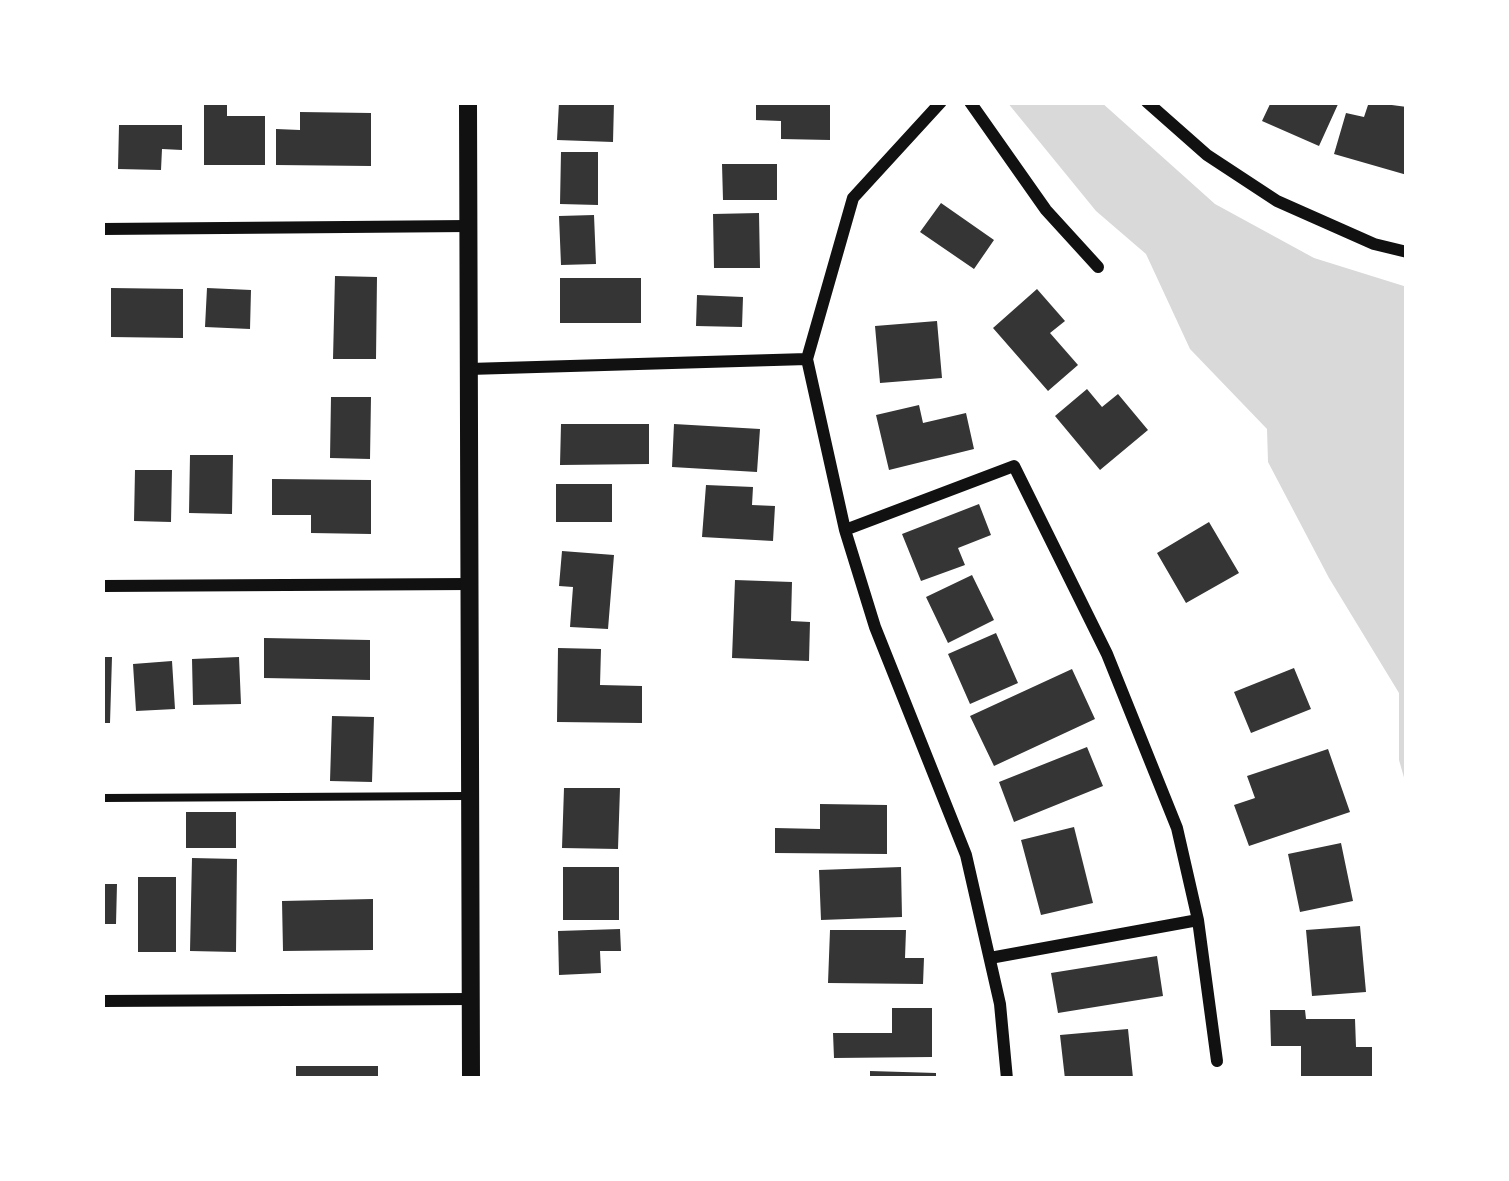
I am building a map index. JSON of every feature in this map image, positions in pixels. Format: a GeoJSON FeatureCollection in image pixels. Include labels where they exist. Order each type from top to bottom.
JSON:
{"type":"FeatureCollection","features":[{"type":"Feature","properties":{"kind":"street"},"geometry":{"type":"LineString","coordinates":[[468,102],[471,1079]]}},
{"type":"Feature","properties":{"kind":"street"},"geometry":{"type":"LineString","coordinates":[[941,102],[853,198],[807,359],[845,530],[875,627],[966,855],[990,958],[1007,1079]]}},
{"type":"Feature","properties":{"kind":"street"},"geometry":{"type":"LineString","coordinates":[[970,102],[1046,210],[1098,267]]}},
{"type":"Feature","properties":{"kind":"street"},"geometry":{"type":"LineString","coordinates":[[1147,102],[1207,155],[1277,201],[1374,244],[1407,252]]}},
{"type":"Feature","properties":{"kind":"street"},"geometry":{"type":"LineString","coordinates":[[102,229],[469,226]]}},
{"type":"Feature","properties":{"kind":"street"},"geometry":{"type":"LineString","coordinates":[[469,369],[807,359]]}},
{"type":"Feature","properties":{"kind":"street"},"geometry":{"type":"LineString","coordinates":[[845,530],[1015,466],[1106,654],[1168,806],[1198,920],[1217,1061]]}},
{"type":"Feature","properties":{"kind":"street"},"geometry":{"type":"LineString","coordinates":[[102,586],[470,584]]}},
{"type":"Feature","properties":{"kind":"street"},"geometry":{"type":"LineString","coordinates":[[990,958],[1198,920]]}},
{"type":"Feature","properties":{"kind":"street"},"geometry":{"type":"LineString","coordinates":[[102,1001],[471,999]]}},
{"type":"Feature","properties":{"kind":"lane"},"geometry":{"type":"LineString","coordinates":[[102,798],[470,796]]}},
{"type":"Feature","properties":{"kind":"shaded area"},"geometry":{"type":"Polygon","coordinates":[[[1007,102],[1101,102],[1215,204],[1314,258],[1407,287],[1407,788],[1399,760],[1399,693],[1329,578],[1268,462],[1267,429],[1190,349],[1146,254],[1096,211],[1007,102]]]}},
{"type":"Feature","properties":{"kind":"building"},"geometry":{"type":"Polygon","coordinates":[[[559,102],[614,102],[613,142],[557,140],[559,102]]]}},
{"type":"Feature","properties":{"kind":"building"},"geometry":{"type":"Polygon","coordinates":[[[756,102],[830,102],[830,140],[781,139],[781,121],[756,120],[756,102]]]}},
{"type":"Feature","properties":{"kind":"building"},"geometry":{"type":"Polygon","coordinates":[[[1271,102],[1339,102],[1319,146],[1262,121],[1271,102]]]}},
{"type":"Feature","properties":{"kind":"building"},"geometry":{"type":"Polygon","coordinates":[[[1369,102],[1407,107],[1407,175],[1334,154],[1346,113],[1364,117],[1369,102]]]}},
{"type":"Feature","properties":{"kind":"building"},"geometry":{"type":"Polygon","coordinates":[[[204,104],[227,104],[227,116],[265,116],[265,165],[204,165],[204,104]]]}},
{"type":"Feature","properties":{"kind":"building"},"geometry":{"type":"Polygon","coordinates":[[[300,112],[371,113],[371,166],[276,165],[276,129],[300,130],[300,112]]]}},
{"type":"Feature","properties":{"kind":"building"},"geometry":{"type":"Polygon","coordinates":[[[119,125],[182,125],[182,150],[162,149],[161,170],[118,169],[119,125]]]}},
{"type":"Feature","properties":{"kind":"building"},"geometry":{"type":"Polygon","coordinates":[[[561,152],[598,152],[598,205],[560,204],[561,152]]]}},
{"type":"Feature","properties":{"kind":"building"},"geometry":{"type":"Polygon","coordinates":[[[722,164],[777,164],[777,200],[723,200],[722,164]]]}},
{"type":"Feature","properties":{"kind":"building"},"geometry":{"type":"Polygon","coordinates":[[[941,203],[994,240],[974,269],[920,232],[941,203]]]}},
{"type":"Feature","properties":{"kind":"building"},"geometry":{"type":"Polygon","coordinates":[[[759,213],[760,268],[714,268],[713,214],[759,213]]]}},
{"type":"Feature","properties":{"kind":"building"},"geometry":{"type":"Polygon","coordinates":[[[594,215],[596,264],[561,265],[559,216],[594,215]]]}},
{"type":"Feature","properties":{"kind":"building"},"geometry":{"type":"Polygon","coordinates":[[[335,276],[377,277],[376,359],[333,359],[335,276]]]}},
{"type":"Feature","properties":{"kind":"building"},"geometry":{"type":"Polygon","coordinates":[[[560,278],[641,278],[641,323],[560,323],[560,278]]]}},
{"type":"Feature","properties":{"kind":"building"},"geometry":{"type":"Polygon","coordinates":[[[111,288],[183,289],[183,338],[111,337],[111,288]]]}},
{"type":"Feature","properties":{"kind":"building"},"geometry":{"type":"Polygon","coordinates":[[[207,288],[251,290],[250,329],[205,327],[207,288]]]}},
{"type":"Feature","properties":{"kind":"building"},"geometry":{"type":"Polygon","coordinates":[[[1037,289],[1065,321],[1050,333],[1078,365],[1048,391],[993,328],[1037,289]]]}},
{"type":"Feature","properties":{"kind":"building"},"geometry":{"type":"Polygon","coordinates":[[[697,295],[743,297],[742,327],[696,326],[697,295]]]}},
{"type":"Feature","properties":{"kind":"building"},"geometry":{"type":"Polygon","coordinates":[[[937,321],[942,378],[880,383],[875,326],[937,321]]]}},
{"type":"Feature","properties":{"kind":"building"},"geometry":{"type":"Polygon","coordinates":[[[1087,389],[1102,407],[1118,394],[1148,430],[1100,470],[1055,416],[1087,389]]]}},
{"type":"Feature","properties":{"kind":"building"},"geometry":{"type":"Polygon","coordinates":[[[331,397],[371,397],[370,459],[330,458],[331,397]]]}},
{"type":"Feature","properties":{"kind":"building"},"geometry":{"type":"Polygon","coordinates":[[[919,405],[923,423],[966,413],[974,449],[889,470],[876,415],[919,405]]]}},
{"type":"Feature","properties":{"kind":"building"},"geometry":{"type":"Polygon","coordinates":[[[561,424],[649,424],[649,464],[560,465],[561,424]]]}},
{"type":"Feature","properties":{"kind":"building"},"geometry":{"type":"Polygon","coordinates":[[[674,424],[760,429],[757,472],[672,467],[674,424]]]}},
{"type":"Feature","properties":{"kind":"building"},"geometry":{"type":"Polygon","coordinates":[[[190,455],[233,455],[232,514],[189,513],[190,455]]]}},
{"type":"Feature","properties":{"kind":"building"},"geometry":{"type":"Polygon","coordinates":[[[135,470],[172,470],[171,522],[134,521],[135,470]]]}},
{"type":"Feature","properties":{"kind":"building"},"geometry":{"type":"Polygon","coordinates":[[[272,479],[371,480],[371,534],[311,533],[311,515],[272,515],[272,479]]]}},
{"type":"Feature","properties":{"kind":"building"},"geometry":{"type":"Polygon","coordinates":[[[556,484],[612,484],[612,522],[556,522],[556,484]]]}},
{"type":"Feature","properties":{"kind":"building"},"geometry":{"type":"Polygon","coordinates":[[[706,485],[753,487],[752,505],[775,506],[773,541],[702,537],[706,485]]]}},
{"type":"Feature","properties":{"kind":"building"},"geometry":{"type":"Polygon","coordinates":[[[979,504],[991,535],[958,548],[965,565],[921,581],[902,534],[979,504]]]}},
{"type":"Feature","properties":{"kind":"building"},"geometry":{"type":"Polygon","coordinates":[[[1209,522],[1239,573],[1186,603],[1157,553],[1209,522]]]}},
{"type":"Feature","properties":{"kind":"building"},"geometry":{"type":"Polygon","coordinates":[[[562,551],[614,555],[608,629],[570,627],[573,587],[559,586],[562,551]]]}},
{"type":"Feature","properties":{"kind":"building"},"geometry":{"type":"Polygon","coordinates":[[[972,575],[994,620],[948,643],[926,597],[972,575]]]}},
{"type":"Feature","properties":{"kind":"building"},"geometry":{"type":"Polygon","coordinates":[[[735,580],[792,582],[791,621],[810,622],[809,661],[732,658],[735,580]]]}},
{"type":"Feature","properties":{"kind":"building"},"geometry":{"type":"Polygon","coordinates":[[[996,633],[1018,683],[970,704],[948,654],[996,633]]]}},
{"type":"Feature","properties":{"kind":"building"},"geometry":{"type":"Polygon","coordinates":[[[264,638],[370,640],[370,680],[264,678],[264,638]]]}},
{"type":"Feature","properties":{"kind":"building"},"geometry":{"type":"Polygon","coordinates":[[[558,648],[601,649],[600,685],[642,686],[642,723],[557,722],[558,648]]]}},
{"type":"Feature","properties":{"kind":"building"},"geometry":{"type":"Polygon","coordinates":[[[102,657],[112,657],[110,723],[102,723],[102,657]]]}},
{"type":"Feature","properties":{"kind":"building"},"geometry":{"type":"Polygon","coordinates":[[[239,657],[241,704],[193,705],[192,659],[239,657]]]}},
{"type":"Feature","properties":{"kind":"building"},"geometry":{"type":"Polygon","coordinates":[[[172,661],[175,709],[136,711],[133,664],[172,661]]]}},
{"type":"Feature","properties":{"kind":"building"},"geometry":{"type":"Polygon","coordinates":[[[1294,668],[1311,709],[1251,733],[1234,692],[1294,668]]]}},
{"type":"Feature","properties":{"kind":"building"},"geometry":{"type":"Polygon","coordinates":[[[1072,669],[1095,719],[994,766],[970,716],[1072,669]]]}},
{"type":"Feature","properties":{"kind":"building"},"geometry":{"type":"Polygon","coordinates":[[[332,716],[374,717],[372,782],[330,781],[332,716]]]}},
{"type":"Feature","properties":{"kind":"building"},"geometry":{"type":"Polygon","coordinates":[[[1087,747],[1103,786],[1014,822],[999,782],[1087,747]]]}},
{"type":"Feature","properties":{"kind":"building"},"geometry":{"type":"Polygon","coordinates":[[[1328,749],[1350,812],[1249,846],[1234,805],[1255,798],[1247,776],[1328,749]]]}},
{"type":"Feature","properties":{"kind":"building"},"geometry":{"type":"Polygon","coordinates":[[[564,788],[620,788],[618,849],[562,848],[564,788]]]}},
{"type":"Feature","properties":{"kind":"building"},"geometry":{"type":"Polygon","coordinates":[[[820,804],[887,805],[887,854],[775,853],[775,828],[820,829],[820,804]]]}},
{"type":"Feature","properties":{"kind":"building"},"geometry":{"type":"Polygon","coordinates":[[[186,812],[236,812],[236,848],[186,848],[186,812]]]}},
{"type":"Feature","properties":{"kind":"building"},"geometry":{"type":"Polygon","coordinates":[[[1074,827],[1093,903],[1041,915],[1021,840],[1074,827]]]}},
{"type":"Feature","properties":{"kind":"building"},"geometry":{"type":"Polygon","coordinates":[[[1341,843],[1353,901],[1300,912],[1288,854],[1341,843]]]}},
{"type":"Feature","properties":{"kind":"building"},"geometry":{"type":"Polygon","coordinates":[[[192,858],[237,859],[236,952],[190,951],[192,858]]]}},
{"type":"Feature","properties":{"kind":"building"},"geometry":{"type":"Polygon","coordinates":[[[563,867],[619,867],[619,920],[563,920],[563,867]]]}},
{"type":"Feature","properties":{"kind":"building"},"geometry":{"type":"Polygon","coordinates":[[[901,867],[902,917],[821,920],[819,870],[901,867]]]}},
{"type":"Feature","properties":{"kind":"building"},"geometry":{"type":"Polygon","coordinates":[[[138,877],[176,877],[176,952],[138,952],[138,877]]]}},
{"type":"Feature","properties":{"kind":"building"},"geometry":{"type":"Polygon","coordinates":[[[102,884],[117,884],[116,924],[102,924],[102,884]]]}},
{"type":"Feature","properties":{"kind":"building"},"geometry":{"type":"Polygon","coordinates":[[[373,899],[373,950],[283,951],[282,901],[373,899]]]}},
{"type":"Feature","properties":{"kind":"building"},"geometry":{"type":"Polygon","coordinates":[[[1360,926],[1366,992],[1312,996],[1306,930],[1360,926]]]}},
{"type":"Feature","properties":{"kind":"building"},"geometry":{"type":"Polygon","coordinates":[[[620,929],[621,951],[600,951],[601,973],[559,975],[558,931],[620,929]]]}},
{"type":"Feature","properties":{"kind":"building"},"geometry":{"type":"Polygon","coordinates":[[[830,930],[906,930],[905,958],[924,958],[923,984],[828,983],[830,930]]]}},
{"type":"Feature","properties":{"kind":"building"},"geometry":{"type":"Polygon","coordinates":[[[1157,956],[1163,996],[1058,1013],[1051,973],[1157,956]]]}},
{"type":"Feature","properties":{"kind":"building"},"geometry":{"type":"Polygon","coordinates":[[[892,1008],[932,1008],[932,1057],[834,1058],[833,1033],[892,1033],[892,1008]]]}},
{"type":"Feature","properties":{"kind":"building"},"geometry":{"type":"Polygon","coordinates":[[[1270,1010],[1305,1010],[1306,1019],[1355,1019],[1356,1047],[1372,1047],[1372,1078],[1301,1078],[1301,1046],[1271,1046],[1270,1010]]]}},
{"type":"Feature","properties":{"kind":"building"},"geometry":{"type":"Polygon","coordinates":[[[1128,1029],[1133,1078],[1065,1079],[1060,1035],[1128,1029]]]}},
{"type":"Feature","properties":{"kind":"building"},"geometry":{"type":"Polygon","coordinates":[[[296,1066],[378,1066],[378,1079],[296,1079],[296,1066]]]}},
{"type":"Feature","properties":{"kind":"building"},"geometry":{"type":"Polygon","coordinates":[[[870,1071],[936,1073],[936,1079],[870,1079],[870,1071]]]}}]}
